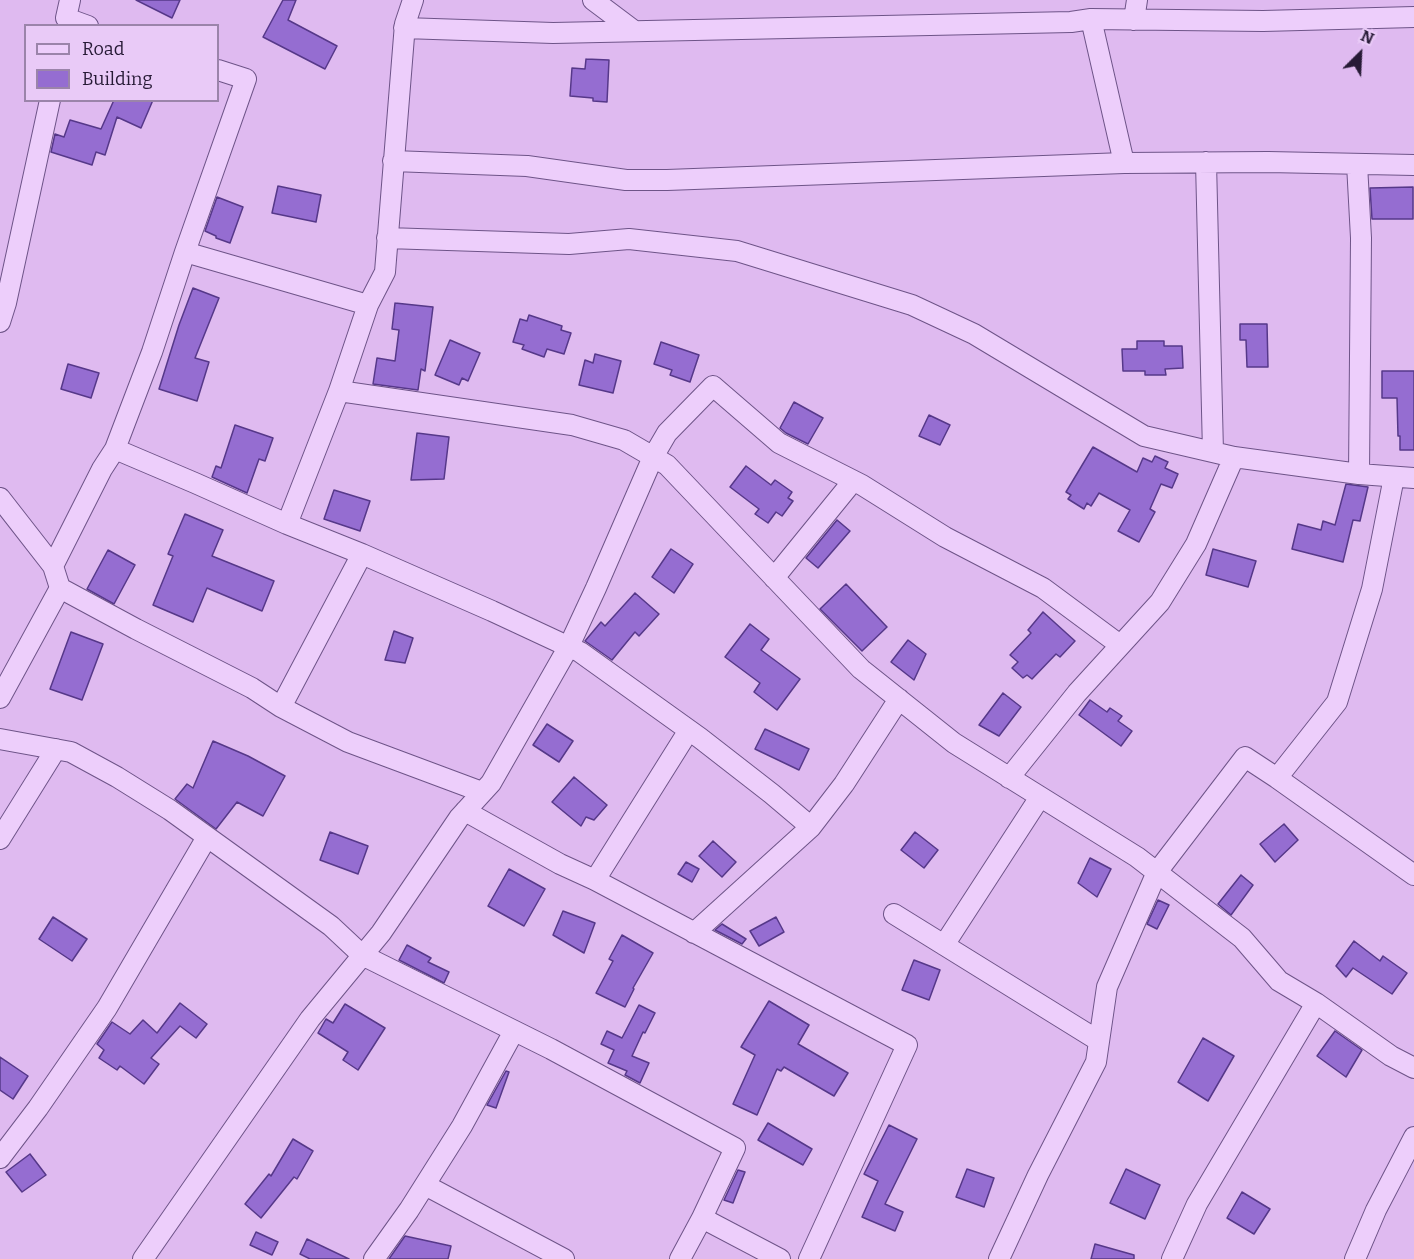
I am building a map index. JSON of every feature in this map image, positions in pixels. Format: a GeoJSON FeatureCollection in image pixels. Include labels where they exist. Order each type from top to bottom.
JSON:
{"type":"FeatureCollection","features":[{"type":"Feature","properties":{"kind":"street"},"geometry":{"type":"LineString","coordinates":[[287,524],[339,392],[368,305],[385,272],[404,28],[413,0]]}},
{"type":"Feature","properties":{"kind":"street"},"geometry":{"type":"LineString","coordinates":[[593,0],[633,30]]}},
{"type":"Feature","properties":{"kind":"street"},"geometry":{"type":"LineString","coordinates":[[404,28],[553,33],[1060,22],[1091,19],[1135,10],[1263,21],[1414,17]]}},
{"type":"Feature","properties":{"kind":"street"},"geometry":{"type":"LineString","coordinates":[[67,14],[84,24]]}},
{"type":"Feature","properties":{"kind":"street"},"geometry":{"type":"LineString","coordinates":[[1091,19],[1124,163]]}},
{"type":"Feature","properties":{"kind":"street"},"geometry":{"type":"LineString","coordinates":[[53,566],[102,469],[115,449],[152,352],[246,79],[219,70]]}},
{"type":"Feature","properties":{"kind":"street"},"geometry":{"type":"LineString","coordinates":[[0,322],[51,102]]}},
{"type":"Feature","properties":{"kind":"street"},"geometry":{"type":"LineString","coordinates":[[393,161],[527,166],[626,180],[1124,163],[1268,162],[1414,165]]}},
{"type":"Feature","properties":{"kind":"street"},"geometry":{"type":"LineString","coordinates":[[1206,162],[1213,453]]}},
{"type":"Feature","properties":{"kind":"street"},"geometry":{"type":"LineString","coordinates":[[1357,164],[1361,238],[1359,474]]}},
{"type":"Feature","properties":{"kind":"street"},"geometry":{"type":"LineString","coordinates":[[387,238],[569,243],[629,239],[737,252],[912,305],[974,334],[1144,436],[1234,457],[1359,474],[1414,478]]}},
{"type":"Feature","properties":{"kind":"street"},"geometry":{"type":"LineString","coordinates":[[185,252],[368,305]]}},
{"type":"Feature","properties":{"kind":"street"},"geometry":{"type":"LineString","coordinates":[[142,1259],[310,1019],[381,933],[465,811],[491,783],[569,646],[653,457],[667,433],[713,386],[779,443],[854,481],[945,537],[1043,588],[1120,645]]}},
{"type":"Feature","properties":{"kind":"street"},"geometry":{"type":"LineString","coordinates":[[339,392],[572,425],[624,440],[667,465],[861,669],[954,743],[1137,857],[1242,938],[1279,981],[1316,1003],[1391,1056],[1414,1068]]}},
{"type":"Feature","properties":{"kind":"street"},"geometry":{"type":"LineString","coordinates":[[115,449],[362,554],[569,646],[689,730],[811,827]]}},
{"type":"Feature","properties":{"kind":"street"},"geometry":{"type":"LineString","coordinates":[[1009,777],[1077,693],[1160,602],[1196,544],[1234,457]]}},
{"type":"Feature","properties":{"kind":"street"},"geometry":{"type":"LineString","coordinates":[[1277,778],[1337,702],[1372,589],[1394,477]]}},
{"type":"Feature","properties":{"kind":"street"},"geometry":{"type":"LineString","coordinates":[[774,578],[854,481]]}},
{"type":"Feature","properties":{"kind":"street"},"geometry":{"type":"LineString","coordinates":[[0,498],[53,566],[60,588],[252,688],[282,707],[348,742],[482,792]]}},
{"type":"Feature","properties":{"kind":"street"},"geometry":{"type":"LineString","coordinates":[[282,707],[362,554]]}},
{"type":"Feature","properties":{"kind":"street"},"geometry":{"type":"LineString","coordinates":[[0,698],[60,588]]}},
{"type":"Feature","properties":{"kind":"street"},"geometry":{"type":"LineString","coordinates":[[694,933],[811,827],[844,784],[899,699]]}},
{"type":"Feature","properties":{"kind":"street"},"geometry":{"type":"LineString","coordinates":[[595,880],[689,730]]}},
{"type":"Feature","properties":{"kind":"street"},"geometry":{"type":"LineString","coordinates":[[0,739],[72,752],[117,777],[170,810],[331,926],[362,955],[514,1031],[735,1148],[680,1259]]}},
{"type":"Feature","properties":{"kind":"street"},"geometry":{"type":"LineString","coordinates":[[0,839],[56,749]]}},
{"type":"Feature","properties":{"kind":"street"},"geometry":{"type":"LineString","coordinates":[[999,1259],[1038,1174],[1095,1062],[1107,987],[1156,872],[1245,757],[1414,875]]}},
{"type":"Feature","properties":{"kind":"street"},"geometry":{"type":"LineString","coordinates":[[944,945],[1040,797]]}},
{"type":"Feature","properties":{"kind":"street"},"geometry":{"type":"LineString","coordinates":[[465,811],[560,864],[595,880],[907,1045],[809,1259]]}},
{"type":"Feature","properties":{"kind":"street"},"geometry":{"type":"LineString","coordinates":[[0,1158],[38,1108],[107,1008],[207,837]]}},
{"type":"Feature","properties":{"kind":"street"},"geometry":{"type":"LineString","coordinates":[[894,914],[1099,1041]]}},
{"type":"Feature","properties":{"kind":"street"},"geometry":{"type":"LineString","coordinates":[[1172,1259],[1197,1204],[1316,1003]]}},
{"type":"Feature","properties":{"kind":"street"},"geometry":{"type":"LineString","coordinates":[[374,1259],[409,1210],[462,1126],[514,1031]]}},
{"type":"Feature","properties":{"kind":"street"},"geometry":{"type":"LineString","coordinates":[[1355,1259],[1376,1210],[1414,1137]]}},
{"type":"Feature","properties":{"kind":"street"},"geometry":{"type":"LineString","coordinates":[[425,1185],[564,1259]]}},
{"type":"Feature","properties":{"kind":"street"},"geometry":{"type":"LineString","coordinates":[[702,1218],[780,1259]]}},
{"type":"Feature","properties":{"kind":"building"},"geometry":{"type":"Polygon","coordinates":[[[136,0],[180,0],[172,18],[136,0]]]}},
{"type":"Feature","properties":{"kind":"building"},"geometry":{"type":"Polygon","coordinates":[[[283,0],[296,0],[288,20],[337,46],[325,69],[263,37],[283,0]]]}},
{"type":"Feature","properties":{"kind":"building"},"geometry":{"type":"Polygon","coordinates":[[[586,59],[609,60],[607,102],[570,96],[572,68],[585,69],[586,59]]]}},
{"type":"Feature","properties":{"kind":"building"},"geometry":{"type":"Polygon","coordinates":[[[113,102],[152,102],[141,128],[117,117],[105,155],[96,152],[92,165],[51,152],[55,134],[64,137],[70,120],[101,129],[113,102]]]}},
{"type":"Feature","properties":{"kind":"building"},"geometry":{"type":"Polygon","coordinates":[[[278,186],[321,195],[316,222],[272,213],[278,186]]]}},
{"type":"Feature","properties":{"kind":"building"},"geometry":{"type":"Polygon","coordinates":[[[1413,187],[1413,219],[1372,219],[1370,188],[1413,187]]]}},
{"type":"Feature","properties":{"kind":"building"},"geometry":{"type":"Polygon","coordinates":[[[217,197],[243,207],[230,243],[205,231],[217,197]]]}},
{"type":"Feature","properties":{"kind":"building"},"geometry":{"type":"Polygon","coordinates":[[[193,288],[219,298],[195,358],[209,362],[197,401],[159,389],[193,288]]]}},
{"type":"Feature","properties":{"kind":"building"},"geometry":{"type":"Polygon","coordinates":[[[395,303],[433,307],[425,371],[421,369],[418,390],[373,384],[377,358],[395,361],[399,330],[392,329],[395,303]]]}},
{"type":"Feature","properties":{"kind":"building"},"geometry":{"type":"Polygon","coordinates":[[[529,315],[562,326],[561,330],[571,333],[564,354],[547,349],[544,357],[522,349],[524,345],[513,342],[520,319],[527,321],[529,315]]]}},
{"type":"Feature","properties":{"kind":"building"},"geometry":{"type":"Polygon","coordinates":[[[1240,324],[1267,324],[1268,367],[1247,367],[1246,340],[1240,340],[1240,324]]]}},
{"type":"Feature","properties":{"kind":"building"},"geometry":{"type":"Polygon","coordinates":[[[450,340],[480,353],[468,381],[462,378],[459,385],[435,375],[450,340]]]}},
{"type":"Feature","properties":{"kind":"building"},"geometry":{"type":"Polygon","coordinates":[[[1137,341],[1164,341],[1164,346],[1182,346],[1183,368],[1165,369],[1166,375],[1145,375],[1145,371],[1123,371],[1122,349],[1137,349],[1137,341]]]}},
{"type":"Feature","properties":{"kind":"building"},"geometry":{"type":"Polygon","coordinates":[[[661,342],[699,355],[690,382],[670,375],[672,370],[654,364],[661,342]]]}},
{"type":"Feature","properties":{"kind":"building"},"geometry":{"type":"Polygon","coordinates":[[[595,354],[621,361],[613,393],[579,385],[585,360],[593,363],[595,354]]]}},
{"type":"Feature","properties":{"kind":"building"},"geometry":{"type":"Polygon","coordinates":[[[68,364],[99,373],[91,398],[61,389],[68,364]]]}},
{"type":"Feature","properties":{"kind":"building"},"geometry":{"type":"Polygon","coordinates":[[[1382,371],[1414,371],[1414,450],[1400,450],[1397,398],[1382,398],[1382,371]]]}},
{"type":"Feature","properties":{"kind":"building"},"geometry":{"type":"Polygon","coordinates":[[[794,402],[823,418],[808,444],[780,428],[794,402]]]}},
{"type":"Feature","properties":{"kind":"building"},"geometry":{"type":"Polygon","coordinates":[[[929,415],[950,425],[940,445],[919,436],[929,415]]]}},
{"type":"Feature","properties":{"kind":"building"},"geometry":{"type":"Polygon","coordinates":[[[235,425],[273,438],[265,461],[259,459],[247,493],[212,477],[216,466],[221,468],[235,425]]]}},
{"type":"Feature","properties":{"kind":"building"},"geometry":{"type":"Polygon","coordinates":[[[417,433],[449,437],[444,479],[411,480],[417,433]]]}},
{"type":"Feature","properties":{"kind":"building"},"geometry":{"type":"Polygon","coordinates":[[[1093,447],[1137,472],[1143,458],[1152,462],[1155,456],[1168,462],[1165,468],[1178,474],[1172,488],[1161,484],[1150,509],[1155,512],[1139,542],[1118,531],[1130,510],[1099,493],[1091,506],[1087,503],[1084,509],[1068,499],[1071,495],[1066,492],[1093,447]]]}},
{"type":"Feature","properties":{"kind":"building"},"geometry":{"type":"Polygon","coordinates":[[[746,466],[771,485],[775,480],[792,492],[788,498],[793,501],[782,516],[776,512],[768,523],[755,514],[759,509],[730,487],[746,466]]]}},
{"type":"Feature","properties":{"kind":"building"},"geometry":{"type":"Polygon","coordinates":[[[1346,484],[1368,487],[1360,521],[1353,520],[1343,562],[1292,549],[1298,524],[1321,530],[1323,521],[1335,525],[1346,484]]]}},
{"type":"Feature","properties":{"kind":"building"},"geometry":{"type":"Polygon","coordinates":[[[334,490],[370,501],[360,531],[324,519],[334,490]]]}},
{"type":"Feature","properties":{"kind":"building"},"geometry":{"type":"Polygon","coordinates":[[[185,514],[223,530],[212,556],[274,581],[262,611],[207,588],[193,622],[153,605],[173,556],[168,554],[185,514]]]}},
{"type":"Feature","properties":{"kind":"building"},"geometry":{"type":"Polygon","coordinates":[[[837,520],[850,531],[818,568],[806,558],[837,520]]]}},
{"type":"Feature","properties":{"kind":"building"},"geometry":{"type":"Polygon","coordinates":[[[671,549],[693,564],[674,593],[652,577],[671,549]]]}},
{"type":"Feature","properties":{"kind":"building"},"geometry":{"type":"Polygon","coordinates":[[[1213,549],[1256,561],[1248,587],[1206,575],[1213,549]]]}},
{"type":"Feature","properties":{"kind":"building"},"geometry":{"type":"Polygon","coordinates":[[[108,550],[135,565],[114,604],[87,589],[108,550]]]}},
{"type":"Feature","properties":{"kind":"building"},"geometry":{"type":"Polygon","coordinates":[[[846,584],[887,627],[862,651],[820,609],[846,584]]]}},
{"type":"Feature","properties":{"kind":"building"},"geometry":{"type":"Polygon","coordinates":[[[635,593],[659,614],[639,636],[635,632],[612,660],[585,641],[601,622],[605,626],[635,593]]]}},
{"type":"Feature","properties":{"kind":"building"},"geometry":{"type":"Polygon","coordinates":[[[1043,612],[1075,641],[1060,657],[1056,654],[1032,679],[1027,675],[1023,678],[1012,668],[1018,662],[1010,655],[1031,633],[1028,630],[1043,612]]]}},
{"type":"Feature","properties":{"kind":"building"},"geometry":{"type":"Polygon","coordinates":[[[750,624],[769,639],[761,650],[800,679],[777,710],[754,692],[760,683],[725,657],[750,624]]]}},
{"type":"Feature","properties":{"kind":"building"},"geometry":{"type":"Polygon","coordinates":[[[394,631],[413,638],[405,663],[385,660],[394,631]]]}},
{"type":"Feature","properties":{"kind":"building"},"geometry":{"type":"Polygon","coordinates":[[[71,632],[103,644],[82,700],[50,689],[71,632]]]}},
{"type":"Feature","properties":{"kind":"building"},"geometry":{"type":"Polygon","coordinates":[[[908,640],[926,654],[914,680],[891,662],[908,640]]]}},
{"type":"Feature","properties":{"kind":"building"},"geometry":{"type":"Polygon","coordinates":[[[1003,693],[1021,707],[999,736],[979,725],[1003,693]]]}},
{"type":"Feature","properties":{"kind":"building"},"geometry":{"type":"Polygon","coordinates":[[[1090,700],[1107,712],[1110,708],[1122,716],[1118,721],[1132,731],[1121,746],[1079,715],[1090,700]]]}},
{"type":"Feature","properties":{"kind":"building"},"geometry":{"type":"Polygon","coordinates":[[[547,724],[573,741],[559,762],[533,745],[547,724]]]}},
{"type":"Feature","properties":{"kind":"building"},"geometry":{"type":"Polygon","coordinates":[[[765,729],[809,749],[799,770],[755,749],[765,729]]]}},
{"type":"Feature","properties":{"kind":"building"},"geometry":{"type":"Polygon","coordinates":[[[213,741],[248,756],[285,776],[263,816],[237,802],[216,829],[175,799],[187,784],[193,788],[213,741]]]}},
{"type":"Feature","properties":{"kind":"building"},"geometry":{"type":"Polygon","coordinates":[[[574,777],[607,805],[594,820],[586,817],[581,826],[552,802],[574,777]]]}},
{"type":"Feature","properties":{"kind":"building"},"geometry":{"type":"Polygon","coordinates":[[[1284,824],[1298,840],[1275,862],[1260,844],[1284,824]]]}},
{"type":"Feature","properties":{"kind":"building"},"geometry":{"type":"Polygon","coordinates":[[[330,832],[368,846],[358,874],[320,860],[330,832]]]}},
{"type":"Feature","properties":{"kind":"building"},"geometry":{"type":"Polygon","coordinates":[[[915,832],[938,850],[924,868],[901,850],[915,832]]]}},
{"type":"Feature","properties":{"kind":"building"},"geometry":{"type":"Polygon","coordinates":[[[713,841],[736,862],[722,877],[699,856],[713,841]]]}},
{"type":"Feature","properties":{"kind":"building"},"geometry":{"type":"Polygon","coordinates":[[[1090,858],[1111,869],[1097,897],[1078,883],[1090,858]]]}},
{"type":"Feature","properties":{"kind":"building"},"geometry":{"type":"Polygon","coordinates":[[[686,862],[699,869],[692,882],[678,874],[686,862]]]}},
{"type":"Feature","properties":{"kind":"building"},"geometry":{"type":"Polygon","coordinates":[[[509,869],[545,889],[524,926],[488,906],[509,869]]]}},
{"type":"Feature","properties":{"kind":"building"},"geometry":{"type":"Polygon","coordinates":[[[1241,875],[1253,885],[1231,915],[1218,904],[1241,875]]]}},
{"type":"Feature","properties":{"kind":"building"},"geometry":{"type":"Polygon","coordinates":[[[1158,900],[1169,905],[1157,929],[1147,924],[1158,900]]]}},
{"type":"Feature","properties":{"kind":"building"},"geometry":{"type":"Polygon","coordinates":[[[563,911],[595,923],[584,953],[553,935],[563,911]]]}},
{"type":"Feature","properties":{"kind":"building"},"geometry":{"type":"Polygon","coordinates":[[[53,917],[87,939],[72,961],[39,939],[53,917]]]}},
{"type":"Feature","properties":{"kind":"building"},"geometry":{"type":"Polygon","coordinates":[[[776,917],[784,932],[759,946],[750,931],[776,917]]]}},
{"type":"Feature","properties":{"kind":"building"},"geometry":{"type":"Polygon","coordinates":[[[722,924],[746,939],[742,944],[715,930],[722,924]]]}},
{"type":"Feature","properties":{"kind":"building"},"geometry":{"type":"Polygon","coordinates":[[[622,935],[653,953],[625,1007],[596,993],[613,961],[609,959],[622,935]]]}},
{"type":"Feature","properties":{"kind":"building"},"geometry":{"type":"Polygon","coordinates":[[[1354,941],[1380,961],[1383,956],[1407,973],[1392,994],[1353,968],[1346,977],[1336,966],[1354,941]]]}},
{"type":"Feature","properties":{"kind":"building"},"geometry":{"type":"Polygon","coordinates":[[[407,945],[431,958],[428,962],[449,972],[444,983],[399,960],[407,945]]]}},
{"type":"Feature","properties":{"kind":"building"},"geometry":{"type":"Polygon","coordinates":[[[914,960],[940,970],[929,1000],[902,990],[914,960]]]}},
{"type":"Feature","properties":{"kind":"building"},"geometry":{"type":"Polygon","coordinates":[[[769,1001],[809,1025],[798,1044],[848,1073],[834,1096],[784,1067],[781,1071],[777,1069],[757,1115],[733,1104],[755,1055],[741,1047],[769,1001]]]}},
{"type":"Feature","properties":{"kind":"building"},"geometry":{"type":"Polygon","coordinates":[[[180,1003],[207,1024],[196,1038],[180,1026],[151,1058],[159,1064],[144,1084],[120,1066],[117,1070],[99,1058],[104,1050],[97,1044],[112,1022],[130,1034],[143,1020],[157,1033],[180,1003]]]}},
{"type":"Feature","properties":{"kind":"building"},"geometry":{"type":"Polygon","coordinates":[[[345,1004],[385,1028],[358,1070],[343,1060],[348,1052],[318,1033],[326,1019],[333,1023],[345,1004]]]}},
{"type":"Feature","properties":{"kind":"building"},"geometry":{"type":"Polygon","coordinates":[[[639,1005],[655,1013],[632,1056],[649,1063],[640,1083],[625,1075],[627,1071],[608,1063],[614,1050],[601,1044],[607,1031],[622,1038],[639,1005]]]}},
{"type":"Feature","properties":{"kind":"building"},"geometry":{"type":"Polygon","coordinates":[[[1335,1031],[1362,1050],[1346,1077],[1317,1056],[1335,1031]]]}},
{"type":"Feature","properties":{"kind":"building"},"geometry":{"type":"Polygon","coordinates":[[[1203,1038],[1234,1056],[1208,1101],[1178,1082],[1203,1038]]]}},
{"type":"Feature","properties":{"kind":"building"},"geometry":{"type":"Polygon","coordinates":[[[0,1057],[28,1076],[13,1099],[0,1090],[0,1057]]]}},
{"type":"Feature","properties":{"kind":"building"},"geometry":{"type":"Polygon","coordinates":[[[506,1071],[509,1072],[496,1108],[487,1105],[506,1071]]]}},
{"type":"Feature","properties":{"kind":"building"},"geometry":{"type":"Polygon","coordinates":[[[768,1123],[812,1149],[803,1165],[758,1140],[768,1123]]]}},
{"type":"Feature","properties":{"kind":"building"},"geometry":{"type":"Polygon","coordinates":[[[889,1125],[917,1139],[885,1204],[903,1212],[895,1231],[862,1217],[878,1181],[864,1174],[889,1125]]]}},
{"type":"Feature","properties":{"kind":"building"},"geometry":{"type":"Polygon","coordinates":[[[293,1139],[313,1151],[297,1179],[294,1177],[261,1218],[245,1204],[269,1174],[271,1176],[293,1139]]]}},
{"type":"Feature","properties":{"kind":"building"},"geometry":{"type":"Polygon","coordinates":[[[30,1154],[46,1175],[22,1192],[6,1172],[30,1154]]]}},
{"type":"Feature","properties":{"kind":"building"},"geometry":{"type":"Polygon","coordinates":[[[967,1169],[994,1178],[984,1207],[956,1197],[967,1169]]]}},
{"type":"Feature","properties":{"kind":"building"},"geometry":{"type":"Polygon","coordinates":[[[1126,1169],[1160,1185],[1145,1219],[1110,1203],[1126,1169]]]}},
{"type":"Feature","properties":{"kind":"building"},"geometry":{"type":"Polygon","coordinates":[[[738,1170],[745,1172],[733,1203],[724,1200],[738,1170]]]}},
{"type":"Feature","properties":{"kind":"building"},"geometry":{"type":"Polygon","coordinates":[[[1242,1192],[1270,1209],[1254,1234],[1227,1218],[1242,1192]]]}},
{"type":"Feature","properties":{"kind":"building"},"geometry":{"type":"Polygon","coordinates":[[[256,1232],[278,1242],[272,1255],[250,1245],[256,1232]]]}},
{"type":"Feature","properties":{"kind":"building"},"geometry":{"type":"Polygon","coordinates":[[[405,1236],[451,1246],[448,1259],[389,1259],[405,1236]]]}},
{"type":"Feature","properties":{"kind":"building"},"geometry":{"type":"Polygon","coordinates":[[[307,1239],[349,1259],[310,1259],[300,1254],[307,1239]]]}},
{"type":"Feature","properties":{"kind":"building"},"geometry":{"type":"Polygon","coordinates":[[[1095,1244],[1134,1255],[1134,1259],[1091,1259],[1095,1244]]]}}]}
